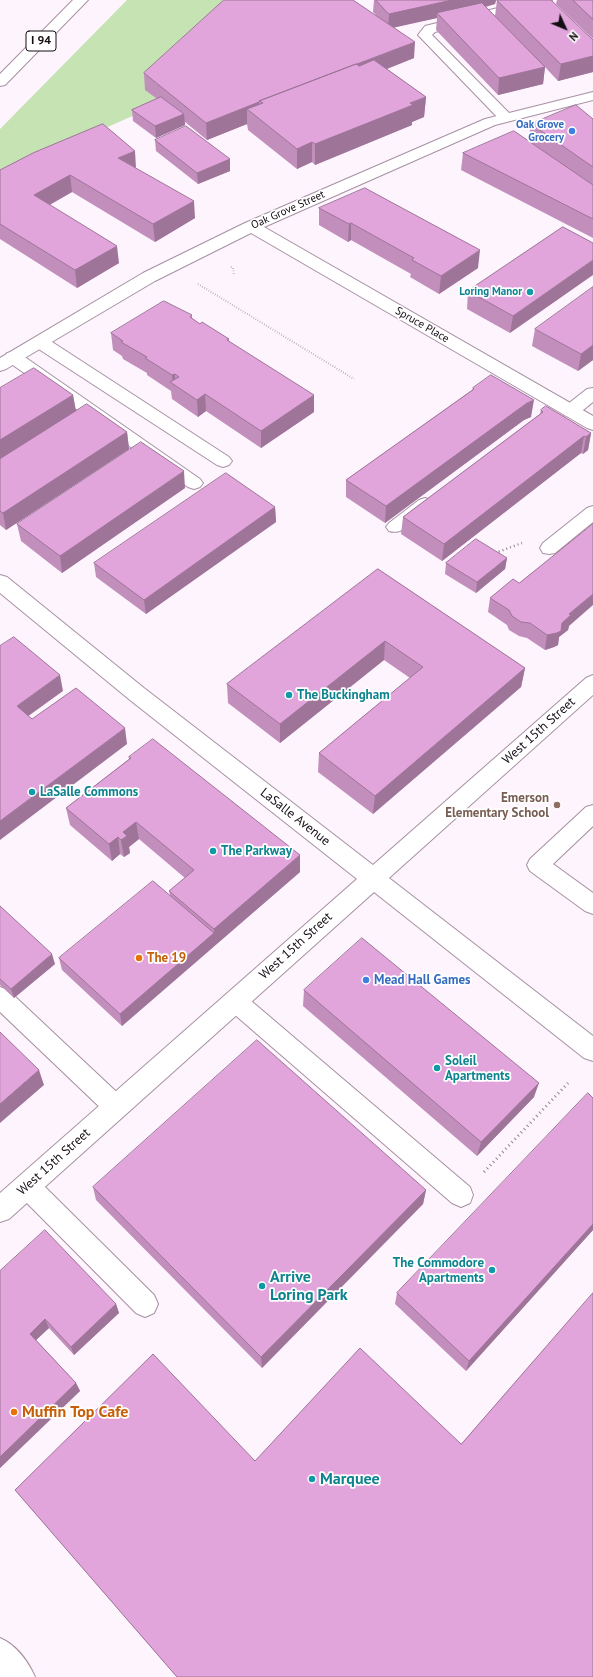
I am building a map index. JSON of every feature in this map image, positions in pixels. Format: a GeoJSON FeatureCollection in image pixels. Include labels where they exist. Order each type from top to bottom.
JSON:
{"type":"FeatureCollection","features":[{"type":"Feature","properties":{"kind":"main road","name":"I 94"},"geometry":{"type":"LineString","coordinates":[[0,82],[81,0]]}},
{"type":"Feature","properties":{"kind":"main road","name":"Oak Grove Street"},"geometry":{"type":"LineString","coordinates":[[6,361],[149,277],[251,226],[478,127],[506,118],[593,96]]}},
{"type":"Feature","properties":{"kind":"main road","name":"Spruce Place"},"geometry":{"type":"LineString","coordinates":[[251,226],[559,409],[593,424]]}},
{"type":"Feature","properties":{"kind":"main road","name":"LaSalle Avenue"},"geometry":{"type":"LineString","coordinates":[[0,582],[137,694],[593,1050]]}},
{"type":"Feature","properties":{"kind":"main road","name":"West 15th Street"},"geometry":{"type":"LineString","coordinates":[[0,1210],[593,683]]}},
{"type":"Feature","properties":{"kind":"main road"},"geometry":{"type":"LineString","coordinates":[[0,1653],[20,1677]]}},
{"type":"Feature","properties":{"kind":"lane"},"geometry":{"type":"LineString","coordinates":[[506,118],[425,35],[430,29],[546,0]]}},
{"type":"Feature","properties":{"kind":"lane"},"geometry":{"type":"LineString","coordinates":[[569,102],[581,113]]}},
{"type":"Feature","properties":{"kind":"lane"},"geometry":{"type":"LineString","coordinates":[[40,342],[223,461]]}},
{"type":"Feature","properties":{"kind":"lane"},"geometry":{"type":"LineString","coordinates":[[6,361],[194,483]]}},
{"type":"Feature","properties":{"kind":"lane"},"geometry":{"type":"LineString","coordinates":[[559,409],[593,393]]}},
{"type":"Feature","properties":{"kind":"lane"},"geometry":{"type":"LineString","coordinates":[[395,527],[440,493]]}},
{"type":"Feature","properties":{"kind":"lane"},"geometry":{"type":"LineString","coordinates":[[549,548],[593,512]]}},
{"type":"Feature","properties":{"kind":"lane"},"geometry":{"type":"LineString","coordinates":[[593,813],[538,865],[593,905]]}},
{"type":"Feature","properties":{"kind":"lane"},"geometry":{"type":"LineString","coordinates":[[0,997],[116,1107]]}},
{"type":"Feature","properties":{"kind":"lane"},"geometry":{"type":"LineString","coordinates":[[235,1001],[462,1195]]}},
{"type":"Feature","properties":{"kind":"lane"},"geometry":{"type":"LineString","coordinates":[[402,1175],[419,1158]]}},
{"type":"Feature","properties":{"kind":"lane"},"geometry":{"type":"LineString","coordinates":[[27,1186],[144,1304]]}},
{"type":"Feature","properties":{"kind":"path"},"geometry":{"type":"LineString","coordinates":[[194,281],[354,379]]}},
{"type":"Feature","properties":{"kind":"path"},"geometry":{"type":"LineString","coordinates":[[492,555],[513,545],[528,542]]}},
{"type":"Feature","properties":{"kind":"path"},"geometry":{"type":"LineString","coordinates":[[462,1195],[568,1083]]}},
{"type":"Feature","properties":{"kind":"green space"},"geometry":{"type":"Polygon","coordinates":[[[127,0],[245,0],[146,90],[161,103],[26,164],[0,180],[0,129],[127,0]]]}},
{"type":"Feature","properties":{"kind":"building"},"geometry":{"type":"Polygon","coordinates":[[[224,0],[353,0],[415,42],[259,101],[206,123],[144,73],[224,0]]]}},
{"type":"Feature","properties":{"kind":"building"},"geometry":{"type":"Polygon","coordinates":[[[376,0],[452,0],[389,14],[376,0]]]}},
{"type":"Feature","properties":{"kind":"building"},"geometry":{"type":"Polygon","coordinates":[[[497,0],[551,0],[593,40],[593,56],[561,64],[497,0]]]}},
{"type":"Feature","properties":{"kind":"building"},"geometry":{"type":"Polygon","coordinates":[[[573,0],[593,0],[593,19],[573,0]]]}},
{"type":"Feature","properties":{"kind":"building"},"geometry":{"type":"Polygon","coordinates":[[[482,3],[545,67],[499,78],[437,13],[482,3]]]}},
{"type":"Feature","properties":{"kind":"building"},"geometry":{"type":"Polygon","coordinates":[[[374,60],[426,97],[410,103],[413,105],[315,144],[312,142],[297,149],[247,109],[263,103],[259,101],[356,64],[359,66],[374,60]]]}},
{"type":"Feature","properties":{"kind":"building"},"geometry":{"type":"Polygon","coordinates":[[[161,97],[184,114],[155,126],[132,110],[161,97]]]}},
{"type":"Feature","properties":{"kind":"building"},"geometry":{"type":"Polygon","coordinates":[[[576,105],[593,119],[593,167],[531,124],[576,105]]]}},
{"type":"Feature","properties":{"kind":"building"},"geometry":{"type":"Polygon","coordinates":[[[103,124],[135,151],[118,158],[194,201],[153,224],[70,175],[34,195],[117,246],[75,270],[0,224],[0,170],[33,153],[103,124]]]}},
{"type":"Feature","properties":{"kind":"building"},"geometry":{"type":"Polygon","coordinates":[[[186,126],[230,159],[197,173],[155,140],[186,126]]]}},
{"type":"Feature","properties":{"kind":"building"},"geometry":{"type":"Polygon","coordinates":[[[514,131],[593,185],[593,219],[463,153],[514,131]]]}},
{"type":"Feature","properties":{"kind":"building"},"geometry":{"type":"Polygon","coordinates":[[[365,188],[480,250],[441,276],[412,260],[414,258],[351,223],[349,224],[319,208],[365,188]]]}},
{"type":"Feature","properties":{"kind":"building","name":"Loring Manor"},"geometry":{"type":"Polygon","coordinates":[[[563,227],[593,243],[593,260],[513,316],[468,291],[563,227]]]}},
{"type":"Feature","properties":{"kind":"building"},"geometry":{"type":"Polygon","coordinates":[[[593,287],[593,345],[581,354],[535,329],[593,287]]]}},
{"type":"Feature","properties":{"kind":"building"},"geometry":{"type":"Polygon","coordinates":[[[164,301],[192,315],[190,317],[200,324],[202,322],[229,339],[227,340],[314,395],[261,431],[205,394],[197,400],[170,382],[179,377],[175,374],[172,375],[145,358],[147,357],[121,342],[123,341],[111,333],[164,301]]]}},
{"type":"Feature","properties":{"kind":"building"},"geometry":{"type":"Polygon","coordinates":[[[34,368],[73,395],[0,440],[0,388],[34,368]]]}},
{"type":"Feature","properties":{"kind":"building"},"geometry":{"type":"Polygon","coordinates":[[[491,375],[534,400],[527,403],[386,506],[346,480],[474,389],[473,388],[491,375]]]}},
{"type":"Feature","properties":{"kind":"building"},"geometry":{"type":"Polygon","coordinates":[[[87,404],[127,432],[3,513],[0,511],[0,459],[87,404]]]}},
{"type":"Feature","properties":{"kind":"building"},"geometry":{"type":"Polygon","coordinates":[[[546,406],[591,433],[586,437],[584,436],[444,544],[403,517],[543,412],[541,410],[546,406]]]}},
{"type":"Feature","properties":{"kind":"building"},"geometry":{"type":"Polygon","coordinates":[[[141,442],[184,471],[60,556],[17,524],[141,442]]]}},
{"type":"Feature","properties":{"kind":"building"},"geometry":{"type":"Polygon","coordinates":[[[226,473],[275,507],[144,600],[94,563],[226,473]]]}},
{"type":"Feature","properties":{"kind":"building"},"geometry":{"type":"Polygon","coordinates":[[[593,524],[593,594],[569,614],[571,615],[562,623],[561,631],[547,635],[530,623],[521,622],[512,616],[509,610],[490,598],[513,579],[519,583],[593,524]]]}},
{"type":"Feature","properties":{"kind":"building"},"geometry":{"type":"Polygon","coordinates":[[[476,539],[507,558],[477,582],[446,563],[476,539]]]}},
{"type":"Feature","properties":{"kind":"building","name":"The Buckingham"},"geometry":{"type":"Polygon","coordinates":[[[378,569],[525,668],[375,796],[319,753],[423,667],[385,641],[280,724],[227,684],[378,569]]]}},
{"type":"Feature","properties":{"kind":"building","name":"LaSalle Commons"},"geometry":{"type":"Polygon","coordinates":[[[14,637],[60,675],[17,706],[32,719],[76,688],[125,728],[0,821],[0,646],[14,637]]]}},
{"type":"Feature","properties":{"kind":"building","name":"The Parkway"},"geometry":{"type":"Polygon","coordinates":[[[153,739],[300,855],[214,929],[169,891],[194,870],[136,822],[123,832],[127,836],[121,840],[118,837],[109,844],[66,808],[131,758],[129,757],[153,739]]]}},
{"type":"Feature","properties":{"kind":"building","name":"The 19"},"geometry":{"type":"Polygon","coordinates":[[[153,881],[214,933],[120,1014],[59,958],[153,881]]]}},
{"type":"Feature","properties":{"kind":"building"},"geometry":{"type":"Polygon","coordinates":[[[0,906],[52,954],[11,989],[0,979],[0,906]]]}},
{"type":"Feature","properties":{"kind":"building","name":"Soleil Apartments"},"geometry":{"type":"Polygon","coordinates":[[[362,938],[539,1083],[481,1142],[304,990],[362,938]]]}},
{"type":"Feature","properties":{"kind":"building"},"geometry":{"type":"Polygon","coordinates":[[[0,1032],[39,1070],[0,1104],[0,1032]]]}},
{"type":"Feature","properties":{"kind":"building","name":"Arrive Loring Park"},"geometry":{"type":"Polygon","coordinates":[[[257,1040],[426,1190],[261,1357],[93,1187],[257,1040]]]}},
{"type":"Feature","properties":{"kind":"building","name":"The Commodore Apartments"},"geometry":{"type":"Polygon","coordinates":[[[588,1093],[593,1098],[593,1224],[469,1361],[397,1293],[588,1093]]]}},
{"type":"Feature","properties":{"kind":"building"},"geometry":{"type":"Polygon","coordinates":[[[45,1230],[116,1304],[71,1347],[45,1319],[30,1334],[76,1383],[0,1457],[0,1271],[45,1230]]]}},
{"type":"Feature","properties":{"kind":"building","name":"Marquee"},"geometry":{"type":"Polygon","coordinates":[[[593,1293],[593,1677],[177,1677],[15,1490],[153,1354],[255,1461],[360,1348],[461,1444],[593,1293]]]}},
{"type":"Feature","properties":{"kind":"place","name":"Oak Grove Grocery"},"geometry":{"type":"Point","coordinates":[572,131]}},
{"type":"Feature","properties":{"kind":"place","name":"Loring Manor"},"geometry":{"type":"Point","coordinates":[530,292]}},
{"type":"Feature","properties":{"kind":"place","name":"The Buckingham"},"geometry":{"type":"Point","coordinates":[289,695]}},
{"type":"Feature","properties":{"kind":"place","name":"LaSalle Commons"},"geometry":{"type":"Point","coordinates":[32,792]}},
{"type":"Feature","properties":{"kind":"place","name":"Emerson Elementary School"},"geometry":{"type":"Point","coordinates":[557,805]}},
{"type":"Feature","properties":{"kind":"place","name":"The Parkway"},"geometry":{"type":"Point","coordinates":[213,851]}},
{"type":"Feature","properties":{"kind":"place","name":"The 19"},"geometry":{"type":"Point","coordinates":[139,958]}},
{"type":"Feature","properties":{"kind":"place","name":"Mead Hall Games"},"geometry":{"type":"Point","coordinates":[366,980]}},
{"type":"Feature","properties":{"kind":"place","name":"Soleil Apartments"},"geometry":{"type":"Point","coordinates":[437,1068]}},
{"type":"Feature","properties":{"kind":"place","name":"The Commodore Apartments"},"geometry":{"type":"Point","coordinates":[492,1270]}},
{"type":"Feature","properties":{"kind":"place","name":"Arrive Loring Park"},"geometry":{"type":"Point","coordinates":[262,1286]}},
{"type":"Feature","properties":{"kind":"place","name":"Muffin Top Cafe"},"geometry":{"type":"Point","coordinates":[14,1412]}},
{"type":"Feature","properties":{"kind":"place","name":"Marquee"},"geometry":{"type":"Point","coordinates":[312,1479]}}]}
